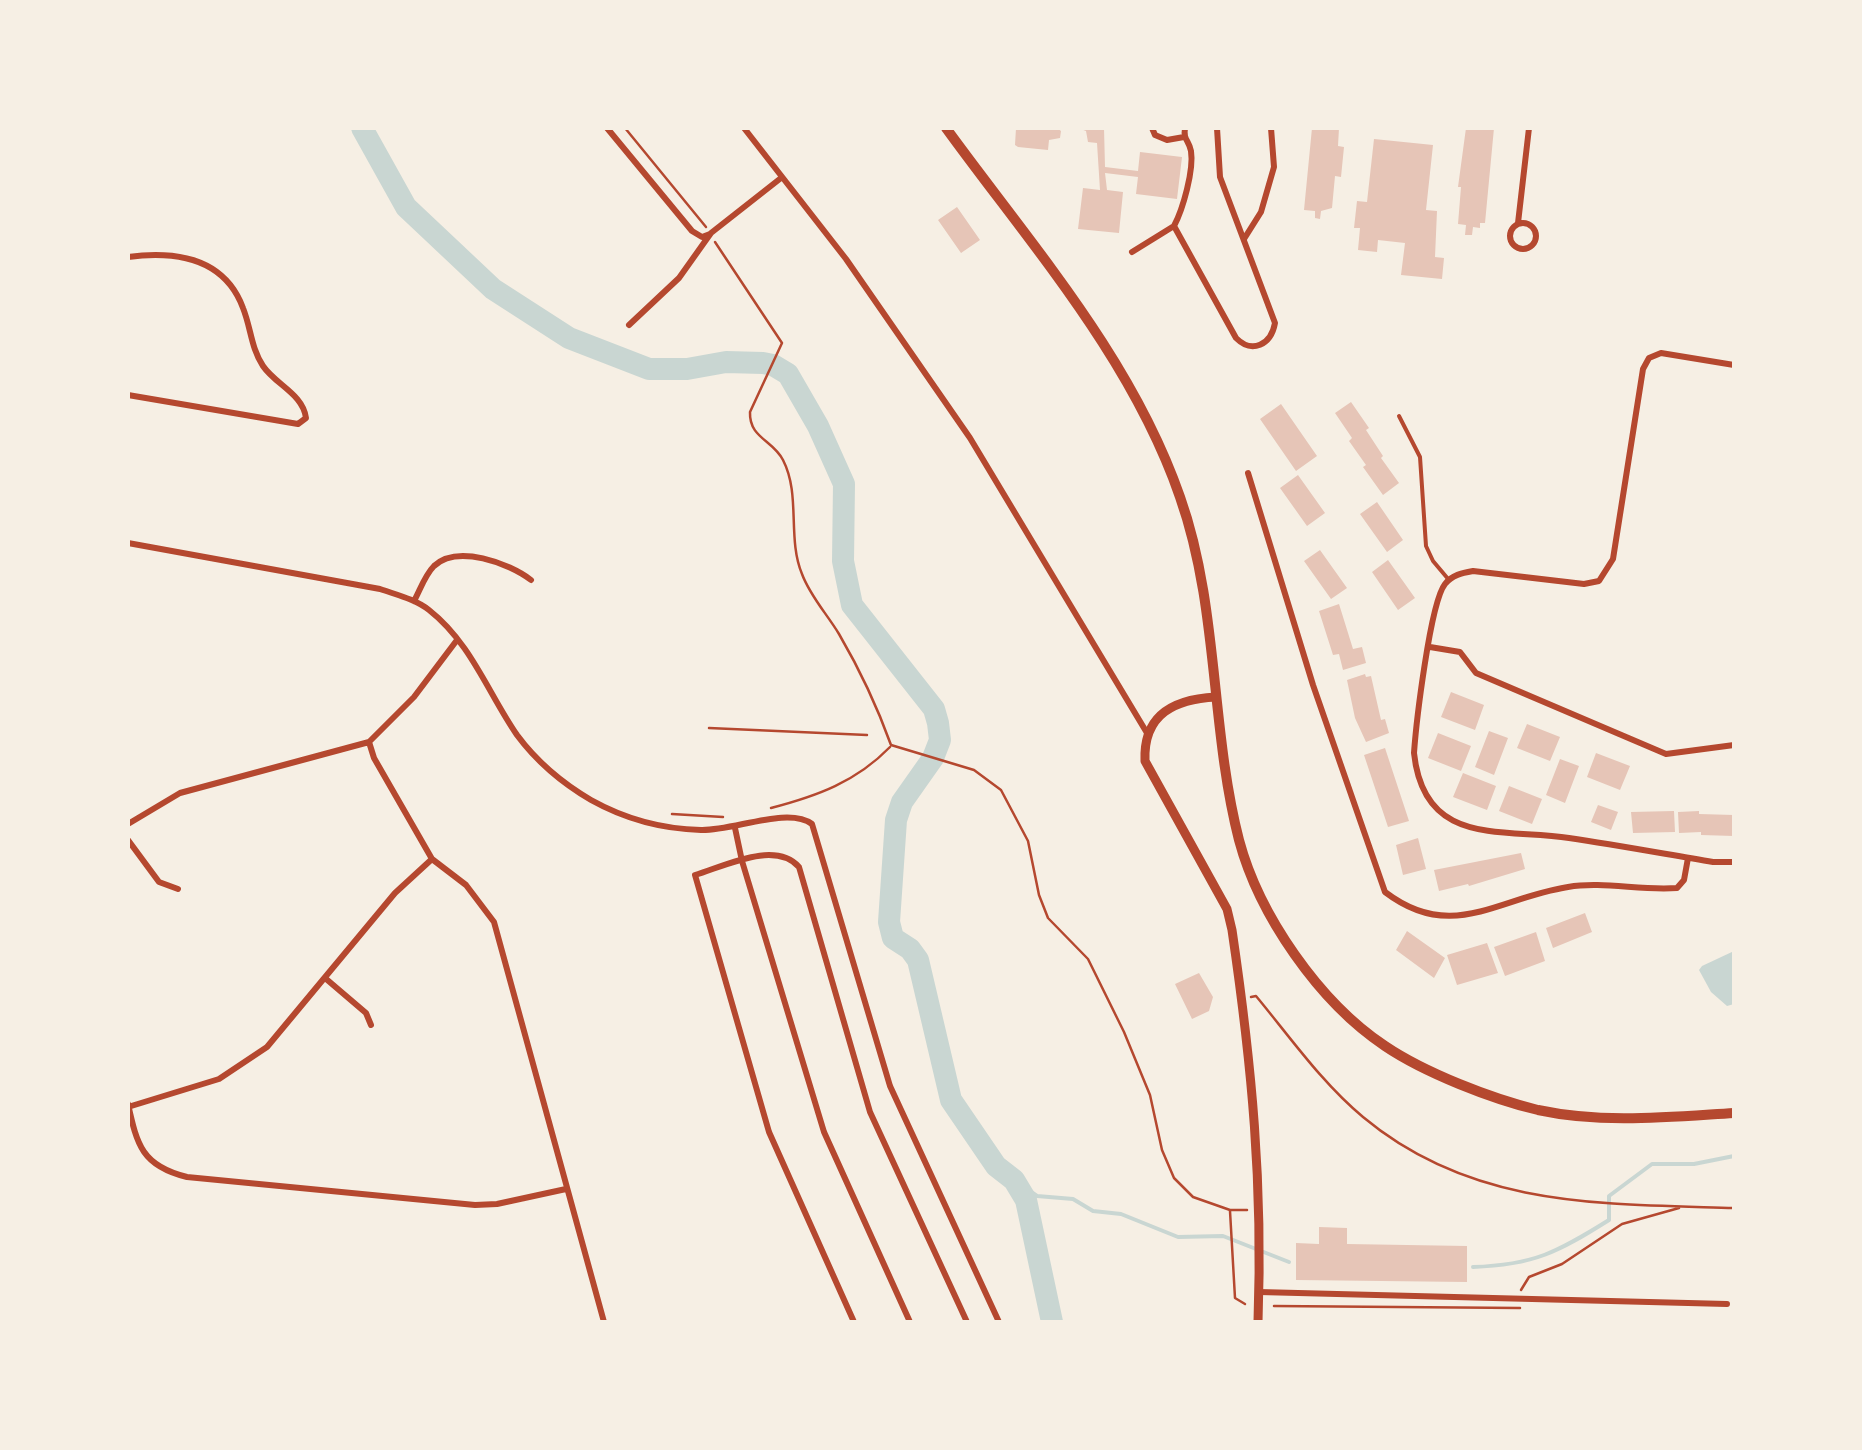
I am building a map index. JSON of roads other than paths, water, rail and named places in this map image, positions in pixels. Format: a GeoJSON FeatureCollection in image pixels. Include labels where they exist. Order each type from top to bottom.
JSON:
{"type":"FeatureCollection","features":[{"type":"Feature","properties":{"kind":"main road"},"geometry":{"type":"LineString","coordinates":[[946,128],[1064,286],[1132,391],[1160,445],[1182,500],[1203,586],[1226,778],[1240,842],[1264,904],[1301,964],[1338,1006],[1385,1046],[1464,1086],[1539,1110],[1613,1118],[1734,1113]]}},
{"type":"Feature","properties":{"kind":"street"},"geometry":{"type":"LineString","coordinates":[[608,128],[692,232],[702,237],[781,178]]}},
{"type":"Feature","properties":{"kind":"street"},"geometry":{"type":"LineString","coordinates":[[744,128],[846,259],[970,438],[1148,734]]}},
{"type":"Feature","properties":{"kind":"street"},"geometry":{"type":"LineString","coordinates":[[1152,128],[1154,135],[1163,139],[1184,138]]}},
{"type":"Feature","properties":{"kind":"street"},"geometry":{"type":"LineString","coordinates":[[1132,252],[1174,226],[1184,207],[1191,151],[1184,138],[1185,128]]}},
{"type":"Feature","properties":{"kind":"street"},"geometry":{"type":"LineString","coordinates":[[1174,226],[1236,338],[1255,347],[1270,338],[1275,323],[1220,177],[1217,128]]}},
{"type":"Feature","properties":{"kind":"street"},"geometry":{"type":"LineString","coordinates":[[1244,240],[1257,219],[1274,167],[1271,128]]}},
{"type":"Feature","properties":{"kind":"street"},"geometry":{"type":"LineString","coordinates":[[1518,224],[1532,225],[1536,231],[1534,245],[1529,249],[1516,248],[1510,242],[1512,228],[1518,224],[1530,128]]}},
{"type":"Feature","properties":{"kind":"street"},"geometry":{"type":"LineString","coordinates":[[1234,216],[1245,224],[1257,219]]}},
{"type":"Feature","properties":{"kind":"street"},"geometry":{"type":"LineString","coordinates":[[629,326],[679,278],[711,233]]}},
{"type":"Feature","properties":{"kind":"street"},"geometry":{"type":"LineString","coordinates":[[128,257],[159,253],[183,256],[221,274],[243,306],[255,353],[265,370],[298,398],[306,418],[298,424],[128,395]]}},
{"type":"Feature","properties":{"kind":"street"},"geometry":{"type":"LineString","coordinates":[[1734,365],[1661,353],[1649,358],[1643,369],[1613,559],[1599,581],[1584,584],[1473,571],[1449,580],[1440,593],[1414,753],[1425,792],[1446,816],[1480,832],[1568,838],[1734,862]]}},
{"type":"Feature","properties":{"kind":"street"},"geometry":{"type":"LineString","coordinates":[[1248,473],[1314,686],[1385,892],[1406,908],[1433,917],[1462,916],[1571,886],[1677,888],[1684,880],[1688,858]]}},
{"type":"Feature","properties":{"kind":"street"},"geometry":{"type":"LineString","coordinates":[[128,543],[380,590],[414,601],[430,611],[473,658],[518,735],[539,761],[574,790],[613,810],[651,824],[705,830],[795,815],[812,824],[890,1086],[999,1322]]}},
{"type":"Feature","properties":{"kind":"street"},"geometry":{"type":"LineString","coordinates":[[414,601],[436,564],[449,558],[463,556],[516,569],[531,580]]}},
{"type":"Feature","properties":{"kind":"street"},"geometry":{"type":"LineString","coordinates":[[128,824],[180,793],[369,742],[414,697],[457,640]]}},
{"type":"Feature","properties":{"kind":"street"},"geometry":{"type":"LineString","coordinates":[[1430,646],[1460,652],[1476,673],[1666,754],[1734,744]]}},
{"type":"Feature","properties":{"kind":"street"},"geometry":{"type":"LineString","coordinates":[[1216,697],[1188,698],[1158,716],[1145,750],[1150,772],[1226,910],[1242,998],[1256,1120],[1258,1322]]}},
{"type":"Feature","properties":{"kind":"street"},"geometry":{"type":"LineString","coordinates":[[369,742],[374,758],[432,859],[466,884],[494,922],[604,1322]]}},
{"type":"Feature","properties":{"kind":"street"},"geometry":{"type":"LineString","coordinates":[[735,828],[824,1132],[910,1322]]}},
{"type":"Feature","properties":{"kind":"street"},"geometry":{"type":"LineString","coordinates":[[128,840],[159,882],[178,889]]}},
{"type":"Feature","properties":{"kind":"street"},"geometry":{"type":"LineString","coordinates":[[854,1322],[769,1132],[695,876],[742,860],[775,854],[790,857],[799,867],[870,1112],[967,1322]]}},
{"type":"Feature","properties":{"kind":"street"},"geometry":{"type":"LineString","coordinates":[[432,859],[395,893],[267,1047],[219,1079],[128,1106],[134,1136],[150,1160],[166,1172],[187,1177],[475,1205],[566,1190]]}},
{"type":"Feature","properties":{"kind":"street"},"geometry":{"type":"LineString","coordinates":[[325,978],[366,1013],[371,1025]]}},
{"type":"Feature","properties":{"kind":"street"},"geometry":{"type":"LineString","coordinates":[[1259,1292],[1727,1304]]}},
{"type":"Feature","properties":{"kind":"lane"},"geometry":{"type":"LineString","coordinates":[[1399,416],[1420,457],[1426,546],[1449,580]]}},
{"type":"Feature","properties":{"kind":"waterway"},"geometry":{"type":"LineString","coordinates":[[362,128],[406,207],[493,289],[569,338],[649,369],[763,363],[788,374],[818,426],[844,484],[843,561],[852,605],[934,709],[938,723],[940,740],[933,758],[902,802],[896,820],[889,922],[893,938],[918,960],[951,1100],[996,1166],[1014,1180],[1026,1200],[1052,1322]]}},
{"type":"Feature","properties":{"kind":"waterway"},"geometry":{"type":"LineString","coordinates":[[1473,1267],[1529,1260],[1575,1241],[1609,1220],[1609,1196],[1652,1164],[1694,1164],[1734,1156]]}},
{"type":"Feature","properties":{"kind":"waterway"},"geometry":{"type":"LineString","coordinates":[[1014,1180],[1037,1196],[1073,1199],[1093,1211],[1121,1214],[1178,1237],[1223,1236],[1289,1262]]}}]}
